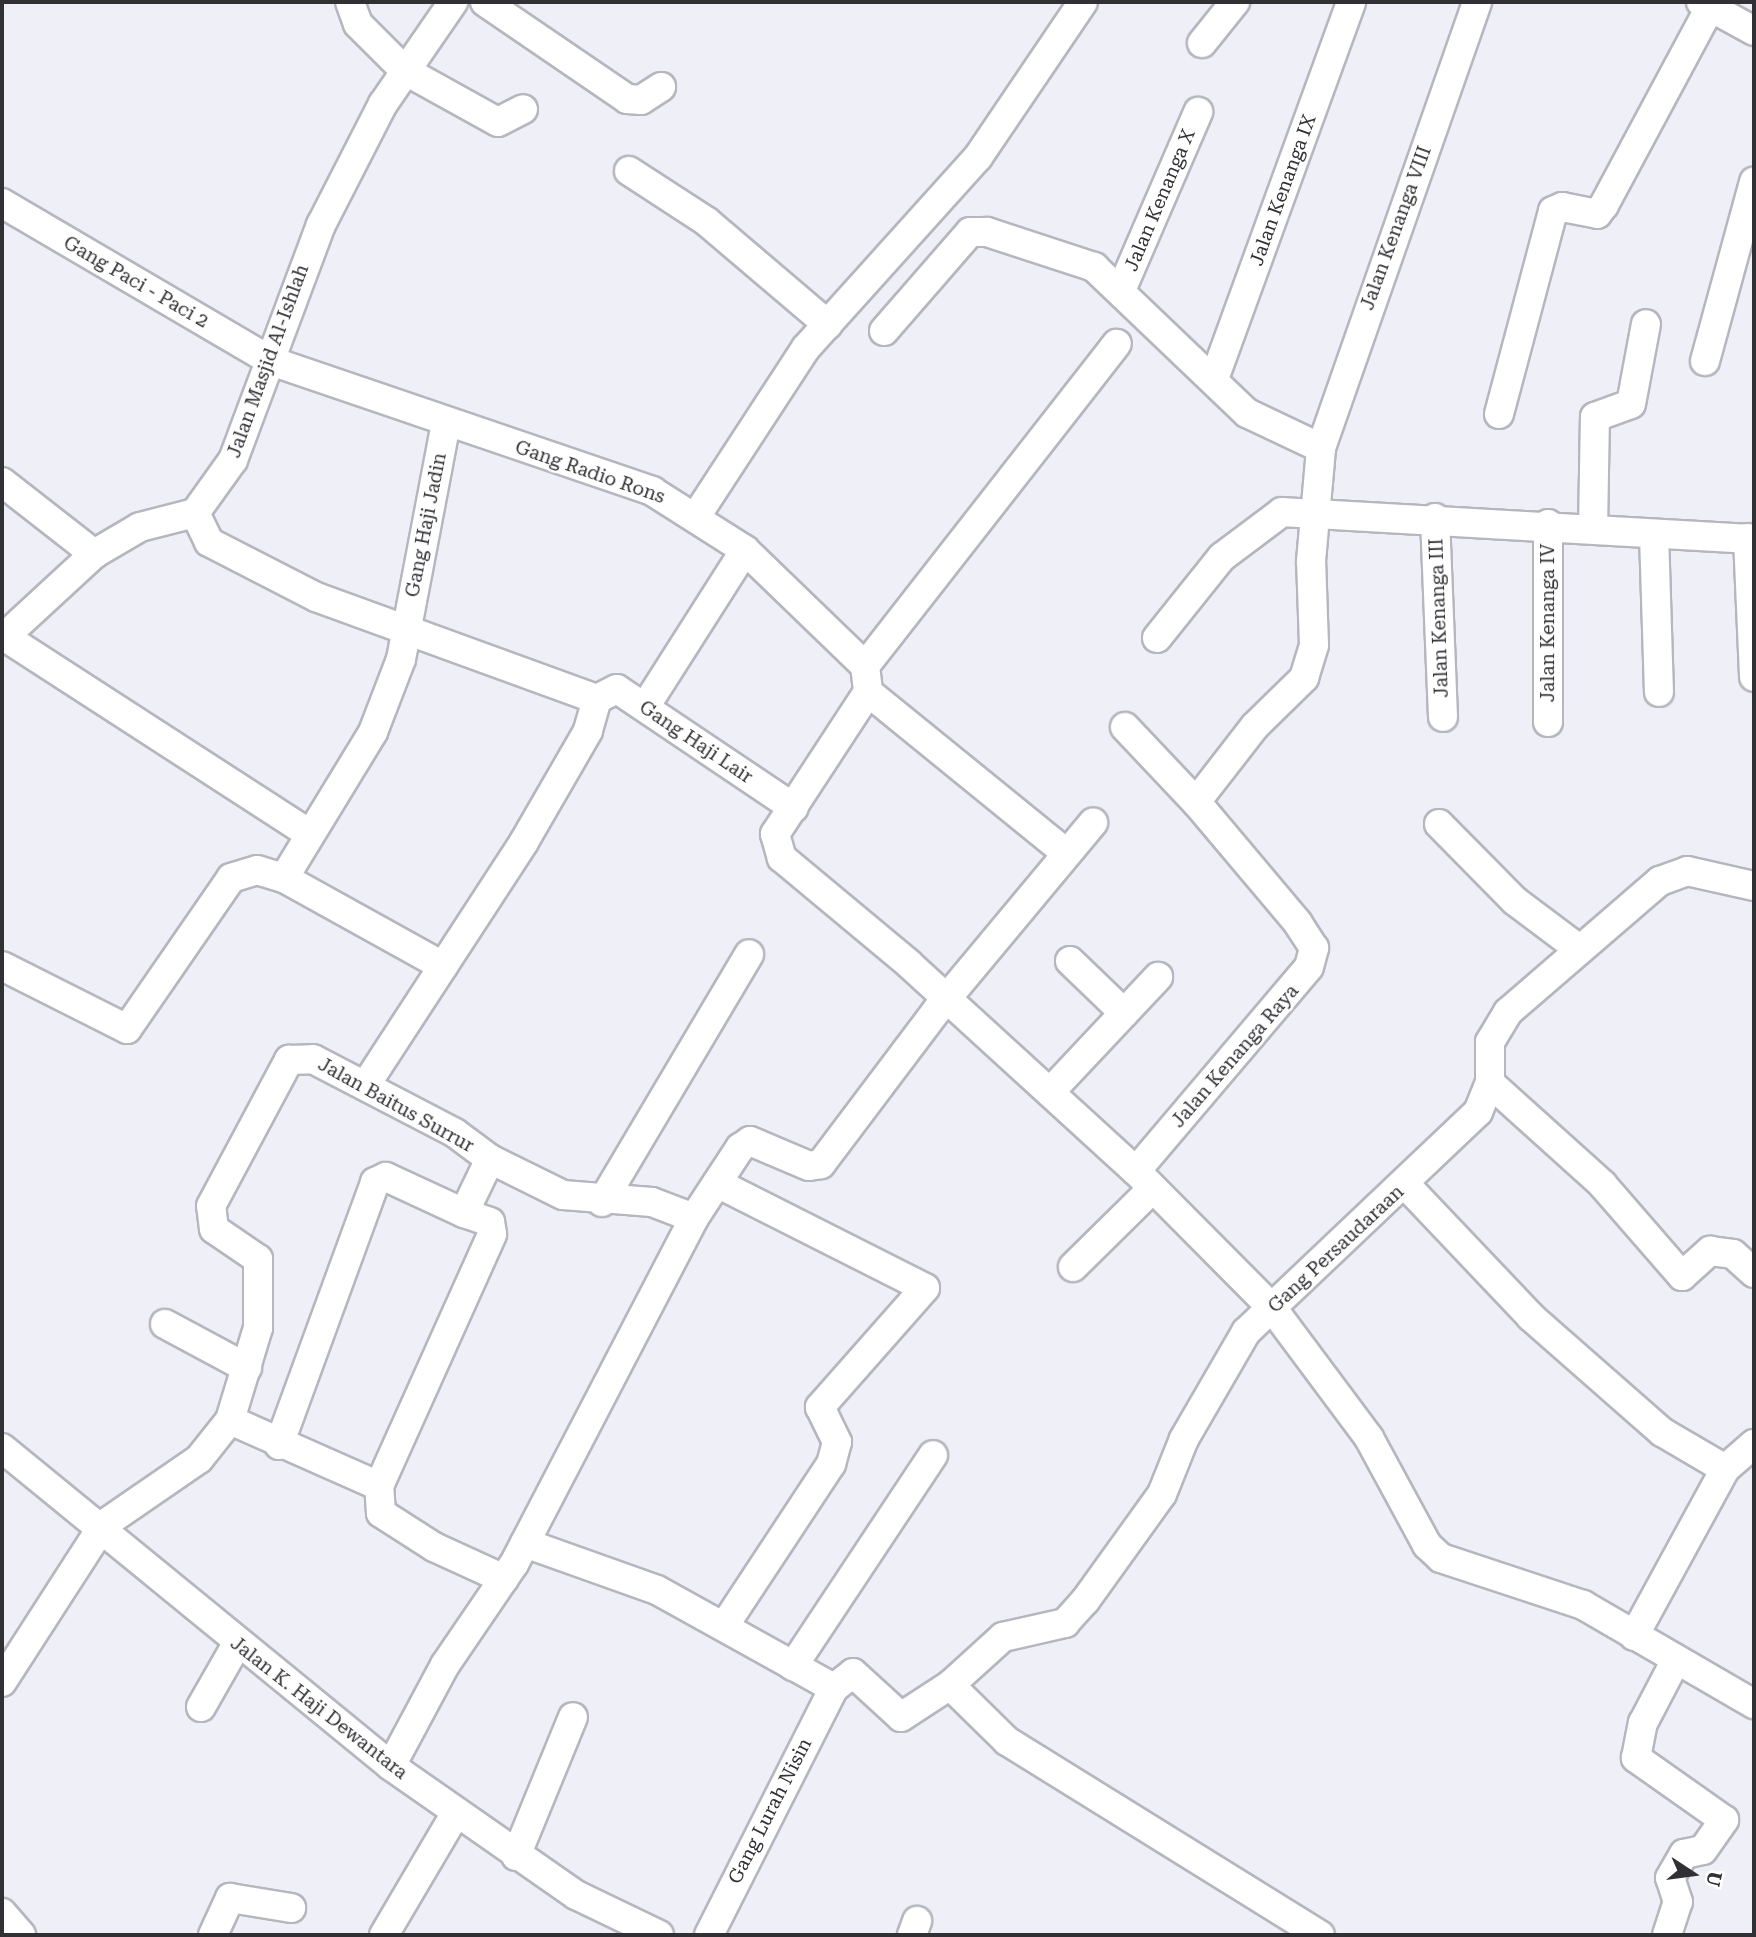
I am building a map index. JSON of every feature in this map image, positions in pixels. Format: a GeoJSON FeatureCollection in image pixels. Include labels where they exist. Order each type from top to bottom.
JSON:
{"type":"FeatureCollection","features":[{"type":"Feature","properties":{"kind":"street"},"geometry":{"type":"LineString","coordinates":[[350,2],[358,24],[404,70],[498,122],[523,109]]}},
{"type":"Feature","properties":{"kind":"street","name":"Jalan Masjid Al-Ishlah"},"geometry":{"type":"LineString","coordinates":[[195,513],[233,460],[316,237],[404,70],[453,2]]}},
{"type":"Feature","properties":{"kind":"street"},"geometry":{"type":"LineString","coordinates":[[485,2],[627,99],[641,100],[661,87]]}},
{"type":"Feature","properties":{"kind":"street"},"geometry":{"type":"LineString","coordinates":[[697,515],[806,348],[999,132],[1083,2]]}},
{"type":"Feature","properties":{"kind":"street"},"geometry":{"type":"LineString","coordinates":[[1202,43],[1235,2]]}},
{"type":"Feature","properties":{"kind":"street","name":"Jalan Kenanga IX"},"geometry":{"type":"LineString","coordinates":[[1214,379],[1351,2]]}},
{"type":"Feature","properties":{"kind":"street"},"geometry":{"type":"LineString","coordinates":[[1499,414],[1553,211],[1562,206],[1597,214],[1706,4],[1754,31]]}},
{"type":"Feature","properties":{"kind":"street","name":"Jalan Kenanga VIII"},"geometry":{"type":"LineString","coordinates":[[1318,477],[1476,5]]}},
{"type":"Feature","properties":{"kind":"street","name":"Jalan Kenanga X"},"geometry":{"type":"LineString","coordinates":[[1122,288],[1198,112]]}},
{"type":"Feature","properties":{"kind":"street"},"geometry":{"type":"LineString","coordinates":[[629,171],[706,221],[828,325]]}},
{"type":"Feature","properties":{"kind":"street"},"geometry":{"type":"LineString","coordinates":[[1705,361],[1754,182]]}},
{"type":"Feature","properties":{"kind":"street","name":"Gang Paci - Paci 2"},"geometry":{"type":"LineString","coordinates":[[2,203],[271,361]]}},
{"type":"Feature","properties":{"kind":"street"},"geometry":{"type":"LineString","coordinates":[[884,331],[970,232],[987,232],[1023,247],[1076,256],[1122,288],[1318,477],[1435,519],[1548,524],[1593,522],[1654,534],[1751,538],[1754,677]]}},
{"type":"Feature","properties":{"kind":"street"},"geometry":{"type":"LineString","coordinates":[[1593,522],[1596,485],[1595,418],[1631,404],[1646,324]]}},
{"type":"Feature","properties":{"kind":"street"},"geometry":{"type":"LineString","coordinates":[[1117,344],[867,679],[794,808],[775,834],[782,858],[947,999],[1145,1179],[1272,1309],[1369,1438],[1427,1545],[1455,1567],[1544,1588],[1754,1704]]}},
{"type":"Feature","properties":{"kind":"street","name":"Gang Radio Rons"},"geometry":{"type":"LineString","coordinates":[[271,361],[446,424],[652,491],[697,515],[745,550],[867,679],[1065,852]]}},
{"type":"Feature","properties":{"kind":"street","name":"Gang Haji Jadin"},"geometry":{"type":"LineString","coordinates":[[284,878],[308,833],[373,732],[401,659],[405,626],[446,424]]}},
{"type":"Feature","properties":{"kind":"street"},"geometry":{"type":"LineString","coordinates":[[1157,638],[1222,558],[1260,524],[1282,512],[1318,477]]}},
{"type":"Feature","properties":{"kind":"street"},"geometry":{"type":"LineString","coordinates":[[1125,727],[1196,802],[1255,726],[1304,678],[1314,645],[1318,477]]}},
{"type":"Feature","properties":{"kind":"street"},"geometry":{"type":"LineString","coordinates":[[2,482],[94,554]]}},
{"type":"Feature","properties":{"kind":"street"},"geometry":{"type":"LineString","coordinates":[[308,833],[2,637],[94,554],[140,527],[195,513],[209,542],[316,597],[405,626],[597,699],[588,731],[443,966],[365,1086]]}},
{"type":"Feature","properties":{"kind":"street","name":"Jalan Kenanga III"},"geometry":{"type":"LineString","coordinates":[[1435,519],[1443,717]]}},
{"type":"Feature","properties":{"kind":"street","name":"Jalan Kenanga IV"},"geometry":{"type":"LineString","coordinates":[[1548,524],[1548,722]]}},
{"type":"Feature","properties":{"kind":"street"},"geometry":{"type":"LineString","coordinates":[[1654,534],[1659,692]]}},
{"type":"Feature","properties":{"kind":"street"},"geometry":{"type":"LineString","coordinates":[[645,707],[745,550]]}},
{"type":"Feature","properties":{"kind":"street","name":"Gang Haji Lair"},"geometry":{"type":"LineString","coordinates":[[597,699],[617,689],[794,808]]}},
{"type":"Feature","properties":{"kind":"street","name":"Jalan Kenanga Raya"},"geometry":{"type":"LineString","coordinates":[[1145,1179],[1297,987],[1314,948],[1196,802]]}},
{"type":"Feature","properties":{"kind":"street"},"geometry":{"type":"LineString","coordinates":[[391,1766],[445,1665],[504,1579],[525,1543],[694,1218],[717,1183],[750,1141],[810,1166],[821,1164],[947,999],[1065,852],[1093,823]]}},
{"type":"Feature","properties":{"kind":"street"},"geometry":{"type":"LineString","coordinates":[[1439,824],[1515,901],[1579,949]]}},
{"type":"Feature","properties":{"kind":"street"},"geometry":{"type":"LineString","coordinates":[[2,966],[127,1029],[231,878],[257,870],[284,878],[443,966]]}},
{"type":"Feature","properties":{"kind":"street","name":"Gang Persaudaraan"},"geometry":{"type":"LineString","coordinates":[[834,1688],[853,1673],[898,1717],[950,1685],[1003,1637],[1065,1623],[1085,1601],[1162,1494],[1184,1439],[1246,1332],[1478,1112],[1490,1083],[1490,1042],[1508,1012],[1660,881],[1687,872],[1754,886]]}},
{"type":"Feature","properties":{"kind":"street"},"geometry":{"type":"LineString","coordinates":[[602,1202],[749,954]]}},
{"type":"Feature","properties":{"kind":"street"},"geometry":{"type":"LineString","coordinates":[[1070,961],[1124,1013]]}},
{"type":"Feature","properties":{"kind":"street"},"geometry":{"type":"LineString","coordinates":[[1050,1092],[1158,977]]}},
{"type":"Feature","properties":{"kind":"street","name":"Jalan Baitus Surrur"},"geometry":{"type":"LineString","coordinates":[[103,1525],[199,1459],[230,1420],[258,1328],[258,1259],[214,1229],[211,1206],[289,1060],[313,1059],[365,1086],[489,1159],[563,1195],[602,1202],[652,1202],[694,1218]]}},
{"type":"Feature","properties":{"kind":"street"},"geometry":{"type":"LineString","coordinates":[[1490,1083],[1602,1184],[1682,1276],[1710,1251],[1733,1254],[1754,1273]]}},
{"type":"Feature","properties":{"kind":"street"},"geometry":{"type":"LineString","coordinates":[[464,1213],[489,1159]]}},
{"type":"Feature","properties":{"kind":"street"},"geometry":{"type":"LineString","coordinates":[[279,1445],[375,1182],[386,1177],[490,1222],[492,1234],[379,1486],[381,1513],[434,1547],[504,1579]]}},
{"type":"Feature","properties":{"kind":"street"},"geometry":{"type":"LineString","coordinates":[[1073,1267],[1145,1179]]}},
{"type":"Feature","properties":{"kind":"street"},"geometry":{"type":"LineString","coordinates":[[717,1183],[925,1288],[820,1407],[836,1442],[831,1464],[725,1625]]}},
{"type":"Feature","properties":{"kind":"street"},"geometry":{"type":"LineString","coordinates":[[1405,1184],[1531,1317],[1662,1432],[1726,1469]]}},
{"type":"Feature","properties":{"kind":"street"},"geometry":{"type":"LineString","coordinates":[[165,1324],[247,1368]]}},
{"type":"Feature","properties":{"kind":"street"},"geometry":{"type":"LineString","coordinates":[[230,1420],[279,1445],[379,1486]]}},
{"type":"Feature","properties":{"kind":"street"},"geometry":{"type":"LineString","coordinates":[[1634,1636],[1726,1469],[1754,1444]]}},
{"type":"Feature","properties":{"kind":"street","name":"Jalan K. Haji Dewantara"},"geometry":{"type":"LineString","coordinates":[[2,1448],[103,1525],[237,1644],[391,1766],[516,1856],[576,1895],[659,1935]]}},
{"type":"Feature","properties":{"kind":"street"},"geometry":{"type":"LineString","coordinates":[[793,1666],[933,1455]]}},
{"type":"Feature","properties":{"kind":"street"},"geometry":{"type":"LineString","coordinates":[[2,1682],[103,1525]]}},
{"type":"Feature","properties":{"kind":"street"},"geometry":{"type":"LineString","coordinates":[[525,1543],[657,1590],[725,1625],[834,1688]]}},
{"type":"Feature","properties":{"kind":"street"},"geometry":{"type":"LineString","coordinates":[[201,1707],[237,1644]]}},
{"type":"Feature","properties":{"kind":"street"},"geometry":{"type":"LineString","coordinates":[[1667,1935],[1678,1902],[1670,1878],[1684,1854],[1703,1850],[1724,1820],[1636,1758],[1643,1723],[1676,1660]]}},
{"type":"Feature","properties":{"kind":"street"},"geometry":{"type":"LineString","coordinates":[[950,1685],[1007,1741],[1321,1935]]}},
{"type":"Feature","properties":{"kind":"street","name":"Gang Lurah Nisin"},"geometry":{"type":"LineString","coordinates":[[709,1935],[834,1688]]}},
{"type":"Feature","properties":{"kind":"street"},"geometry":{"type":"LineString","coordinates":[[516,1856],[573,1717]]}},
{"type":"Feature","properties":{"kind":"street"},"geometry":{"type":"LineString","coordinates":[[384,1935],[456,1813]]}},
{"type":"Feature","properties":{"kind":"street"},"geometry":{"type":"LineString","coordinates":[[213,1935],[230,1898],[292,1908]]}},
{"type":"Feature","properties":{"kind":"street"},"geometry":{"type":"LineString","coordinates":[[2,1913],[21,1935]]}}]}
